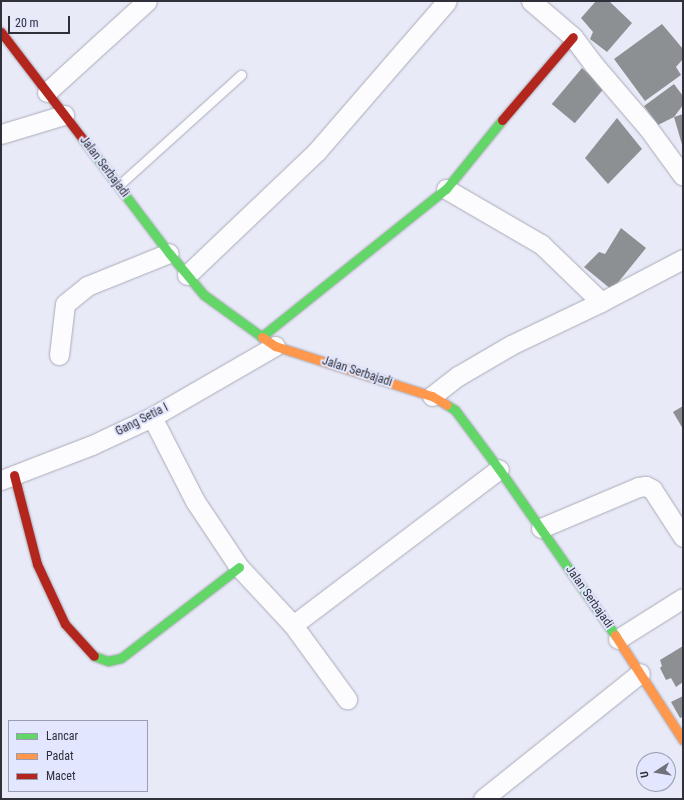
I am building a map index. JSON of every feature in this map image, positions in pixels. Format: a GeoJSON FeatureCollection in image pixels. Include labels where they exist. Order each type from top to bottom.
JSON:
{"type":"FeatureCollection","features":[{"type":"Feature","properties":{"kind":"street"},"geometry":{"type":"LineString","coordinates":[[47,92],[147,1]]}},
{"type":"Feature","properties":{"kind":"street"},"geometry":{"type":"LineString","coordinates":[[187,275],[317,151],[447,1]]}},
{"type":"Feature","properties":{"kind":"street"},"geometry":{"type":"LineString","coordinates":[[531,1],[573,37],[594,65],[648,128],[683,176]]}},
{"type":"Feature","properties":{"kind":"street","name":"Jalan Serbajadi"},"geometry":{"type":"LineString","coordinates":[[1,32],[169,253],[204,295],[268,342],[432,396],[455,410],[541,528],[618,639],[683,740]]}},
{"type":"Feature","properties":{"kind":"street"},"geometry":{"type":"LineString","coordinates":[[268,342],[446,189],[545,68],[573,37]]}},
{"type":"Feature","properties":{"kind":"street"},"geometry":{"type":"LineString","coordinates":[[1,134],[64,115]]}},
{"type":"Feature","properties":{"kind":"street"},"geometry":{"type":"LineString","coordinates":[[446,189],[541,244],[601,302]]}},
{"type":"Feature","properties":{"kind":"street"},"geometry":{"type":"LineString","coordinates":[[59,355],[65,304],[88,286],[169,253]]}},
{"type":"Feature","properties":{"kind":"street"},"geometry":{"type":"LineString","coordinates":[[432,396],[458,376],[511,345],[601,302],[683,259]]}},
{"type":"Feature","properties":{"kind":"street","name":"Gang Setia I"},"geometry":{"type":"LineString","coordinates":[[7,477],[92,445],[152,417],[268,342]]}},
{"type":"Feature","properties":{"kind":"street"},"geometry":{"type":"LineString","coordinates":[[152,417],[195,501],[238,567],[293,625],[347,699]]}},
{"type":"Feature","properties":{"kind":"street"},"geometry":{"type":"LineString","coordinates":[[293,625],[499,469]]}},
{"type":"Feature","properties":{"kind":"street"},"geometry":{"type":"LineString","coordinates":[[7,477],[37,564],[65,624],[89,652],[99,659],[108,661],[121,658],[238,567]]}},
{"type":"Feature","properties":{"kind":"street"},"geometry":{"type":"LineString","coordinates":[[541,528],[638,487],[646,486],[652,489],[683,537]]}},
{"type":"Feature","properties":{"kind":"street"},"geometry":{"type":"LineString","coordinates":[[618,639],[683,598]]}},
{"type":"Feature","properties":{"kind":"street"},"geometry":{"type":"LineString","coordinates":[[483,799],[640,673]]}},
{"type":"Feature","properties":{"kind":"lane"},"geometry":{"type":"LineString","coordinates":[[118,186],[242,75]]}},
{"type":"Feature","properties":{"kind":"building"},"geometry":{"type":"Polygon","coordinates":[[[596,1],[609,1],[632,23],[607,52],[590,39],[593,32],[581,18],[596,1]]]}},
{"type":"Feature","properties":{"kind":"building"},"geometry":{"type":"Polygon","coordinates":[[[662,24],[683,49],[683,59],[676,67],[681,75],[645,101],[614,59],[662,24]]]}},
{"type":"Feature","properties":{"kind":"building"},"geometry":{"type":"Polygon","coordinates":[[[582,68],[605,87],[575,123],[552,104],[582,68]]]}},
{"type":"Feature","properties":{"kind":"building"},"geometry":{"type":"Polygon","coordinates":[[[674,84],[683,96],[683,105],[674,117],[658,125],[644,106],[674,84]]]}},
{"type":"Feature","properties":{"kind":"building"},"geometry":{"type":"Polygon","coordinates":[[[683,114],[683,148],[674,117],[683,114]]]}},
{"type":"Feature","properties":{"kind":"building"},"geometry":{"type":"Polygon","coordinates":[[[617,118],[642,149],[608,184],[585,158],[617,118]]]}},
{"type":"Feature","properties":{"kind":"building"},"geometry":{"type":"Polygon","coordinates":[[[621,228],[646,248],[612,290],[584,267],[599,252],[605,254],[621,228]]]}},
{"type":"Feature","properties":{"kind":"building"},"geometry":{"type":"Polygon","coordinates":[[[683,406],[683,429],[673,412],[683,406]]]}},
{"type":"Feature","properties":{"kind":"building"},"geometry":{"type":"Polygon","coordinates":[[[683,646],[683,682],[676,687],[671,678],[666,680],[660,668],[662,666],[660,660],[683,646]]]}},
{"type":"Feature","properties":{"kind":"building"},"geometry":{"type":"Polygon","coordinates":[[[683,696],[683,717],[680,718],[671,702],[683,696]]]}},
{"type":"Feature","properties":{"kind":"traffic: fast"},"geometry":{"type":"LineString","coordinates":[[261,337],[446,189],[502,120]]}},
{"type":"Feature","properties":{"kind":"traffic: fast"},"geometry":{"type":"LineString","coordinates":[[82,138],[169,253],[204,295],[262,337]]}},
{"type":"Feature","properties":{"kind":"traffic: fast"},"geometry":{"type":"LineString","coordinates":[[447,405],[455,410],[499,469],[615,635]]}},
{"type":"Feature","properties":{"kind":"traffic: fast"},"geometry":{"type":"LineString","coordinates":[[94,656],[108,661],[121,658],[239,567]]}},
{"type":"Feature","properties":{"kind":"traffic: slow"},"geometry":{"type":"LineString","coordinates":[[262,337],[275,346],[432,396],[447,405]]}},
{"type":"Feature","properties":{"kind":"traffic: slow"},"geometry":{"type":"LineString","coordinates":[[615,635],[683,740]]}},
{"type":"Feature","properties":{"kind":"traffic: jam"},"geometry":{"type":"LineString","coordinates":[[1,32],[82,138]]}},
{"type":"Feature","properties":{"kind":"traffic: jam"},"geometry":{"type":"LineString","coordinates":[[502,120],[573,37]]}},
{"type":"Feature","properties":{"kind":"traffic: jam"},"geometry":{"type":"LineString","coordinates":[[14,475],[37,564],[65,624],[94,656]]}}]}
